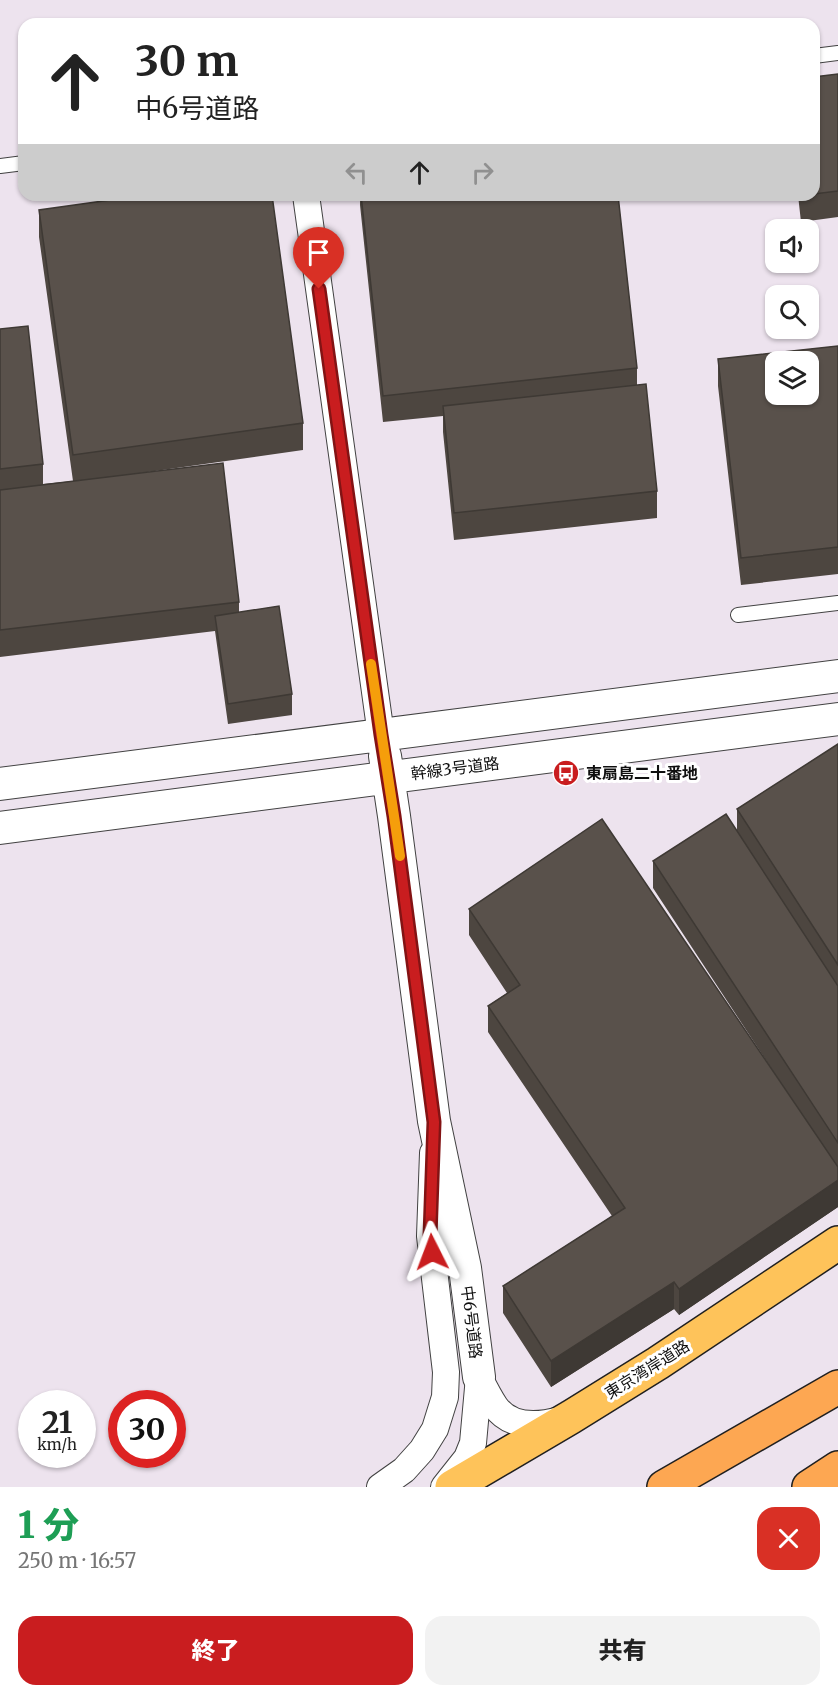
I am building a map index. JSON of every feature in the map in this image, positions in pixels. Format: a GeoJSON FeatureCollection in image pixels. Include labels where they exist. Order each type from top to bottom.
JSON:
{"type":"FeatureCollection","features":[{"type":"Feature","properties":{"kind":"highway","name":"東京湾岸道路"},"geometry":{"type":"LineString","coordinates":[[452,1487],[571,1417],[690,1342],[838,1243]]}},
{"type":"Feature","properties":{"kind":"highway"},"geometry":{"type":"LineString","coordinates":[[664,1487],[838,1387]]}},
{"type":"Feature","properties":{"kind":"highway"},"geometry":{"type":"LineString","coordinates":[[707,1487],[838,1404]]}},
{"type":"Feature","properties":{"kind":"highway"},"geometry":{"type":"LineString","coordinates":[[809,1487],[838,1468]]}},
{"type":"Feature","properties":{"kind":"street"},"geometry":{"type":"LineString","coordinates":[[307,201],[381,735]]}},
{"type":"Feature","properties":{"kind":"street"},"geometry":{"type":"LineString","coordinates":[[0,784],[838,676]]}},
{"type":"Feature","properties":{"kind":"street","name":"幹線3号道路"},"geometry":{"type":"LineString","coordinates":[[0,828],[838,719]]}},
{"type":"Feature","properties":{"kind":"street","name":"中6号道路"},"geometry":{"type":"LineString","coordinates":[[381,735],[389,777],[434,1122],[465,1268],[479,1377]]}},
{"type":"Feature","properties":{"kind":"street"},"geometry":{"type":"LineString","coordinates":[[380,1487],[404,1470],[422,1450],[435,1429],[445,1397],[446,1372],[430,1236],[434,1122]]}},
{"type":"Feature","properties":{"kind":"street"},"geometry":{"type":"LineString","coordinates":[[479,1377],[496,1408],[513,1421],[532,1425],[571,1417]]}},
{"type":"Feature","properties":{"kind":"street"},"geometry":{"type":"LineString","coordinates":[[444,1487],[467,1458],[473,1443],[479,1377]]}},
{"type":"Feature","properties":{"kind":"lane"},"geometry":{"type":"LineString","coordinates":[[820,55],[838,53]]}},
{"type":"Feature","properties":{"kind":"lane"},"geometry":{"type":"LineString","coordinates":[[0,166],[18,164]]}},
{"type":"Feature","properties":{"kind":"lane"},"geometry":{"type":"LineString","coordinates":[[738,615],[838,603]]}},
{"type":"Feature","properties":{"kind":"shaded area"},"geometry":{"type":"Polygon","coordinates":[[[0,0],[838,0],[838,1487],[0,1487],[0,0]]]}},
{"type":"Feature","properties":{"kind":"building"},"geometry":{"type":"Polygon","coordinates":[[[838,74],[838,191],[820,193],[820,76],[838,74]]]}},
{"type":"Feature","properties":{"kind":"building"},"geometry":{"type":"Polygon","coordinates":[[[103,201],[273,201],[303,423],[73,455],[39,210],[103,201]]]}},
{"type":"Feature","properties":{"kind":"building"},"geometry":{"type":"Polygon","coordinates":[[[362,201],[619,201],[637,368],[383,396],[362,201]]]}},
{"type":"Feature","properties":{"kind":"building"},"geometry":{"type":"Polygon","coordinates":[[[28,326],[43,464],[0,469],[0,329],[28,326]]]}},
{"type":"Feature","properties":{"kind":"building"},"geometry":{"type":"Polygon","coordinates":[[[838,346],[838,547],[741,558],[718,359],[765,354],[765,405],[819,405],[819,351],[792,351],[838,346]]]}},
{"type":"Feature","properties":{"kind":"building"},"geometry":{"type":"Polygon","coordinates":[[[646,384],[657,491],[454,513],[443,406],[646,384]]]}},
{"type":"Feature","properties":{"kind":"building"},"geometry":{"type":"Polygon","coordinates":[[[223,463],[239,602],[0,630],[0,490],[223,463]]]}},
{"type":"Feature","properties":{"kind":"building"},"geometry":{"type":"Polygon","coordinates":[[[279,606],[292,694],[228,704],[215,616],[279,606]]]}},
{"type":"Feature","properties":{"kind":"building"},"geometry":{"type":"Polygon","coordinates":[[[838,744],[838,965],[737,809],[838,744]]]}},
{"type":"Feature","properties":{"kind":"building"},"geometry":{"type":"Polygon","coordinates":[[[726,814],[838,986],[838,1143],[653,861],[726,814]]]}},
{"type":"Feature","properties":{"kind":"building"},"geometry":{"type":"Polygon","coordinates":[[[602,819],[838,1167],[838,1180],[679,1289],[674,1282],[551,1361],[503,1286],[625,1208],[488,1006],[520,985],[469,909],[602,819]]]}},
{"type":"Feature","properties":{"kind":"slow traffic"},"geometry":{"type":"LineString","coordinates":[[371,664],[400,856]]}},
{"type":"Feature","properties":{"kind":"place","name":"東扇島二十番地"},"geometry":{"type":"Point","coordinates":[566,773]}},
{"type":"Feature","properties":{"kind":"route"},"geometry":{"type":"LineString","coordinates":[[319,289],[381,735],[389,777],[434,1122],[430,1236],[432,1252]]}}]}
